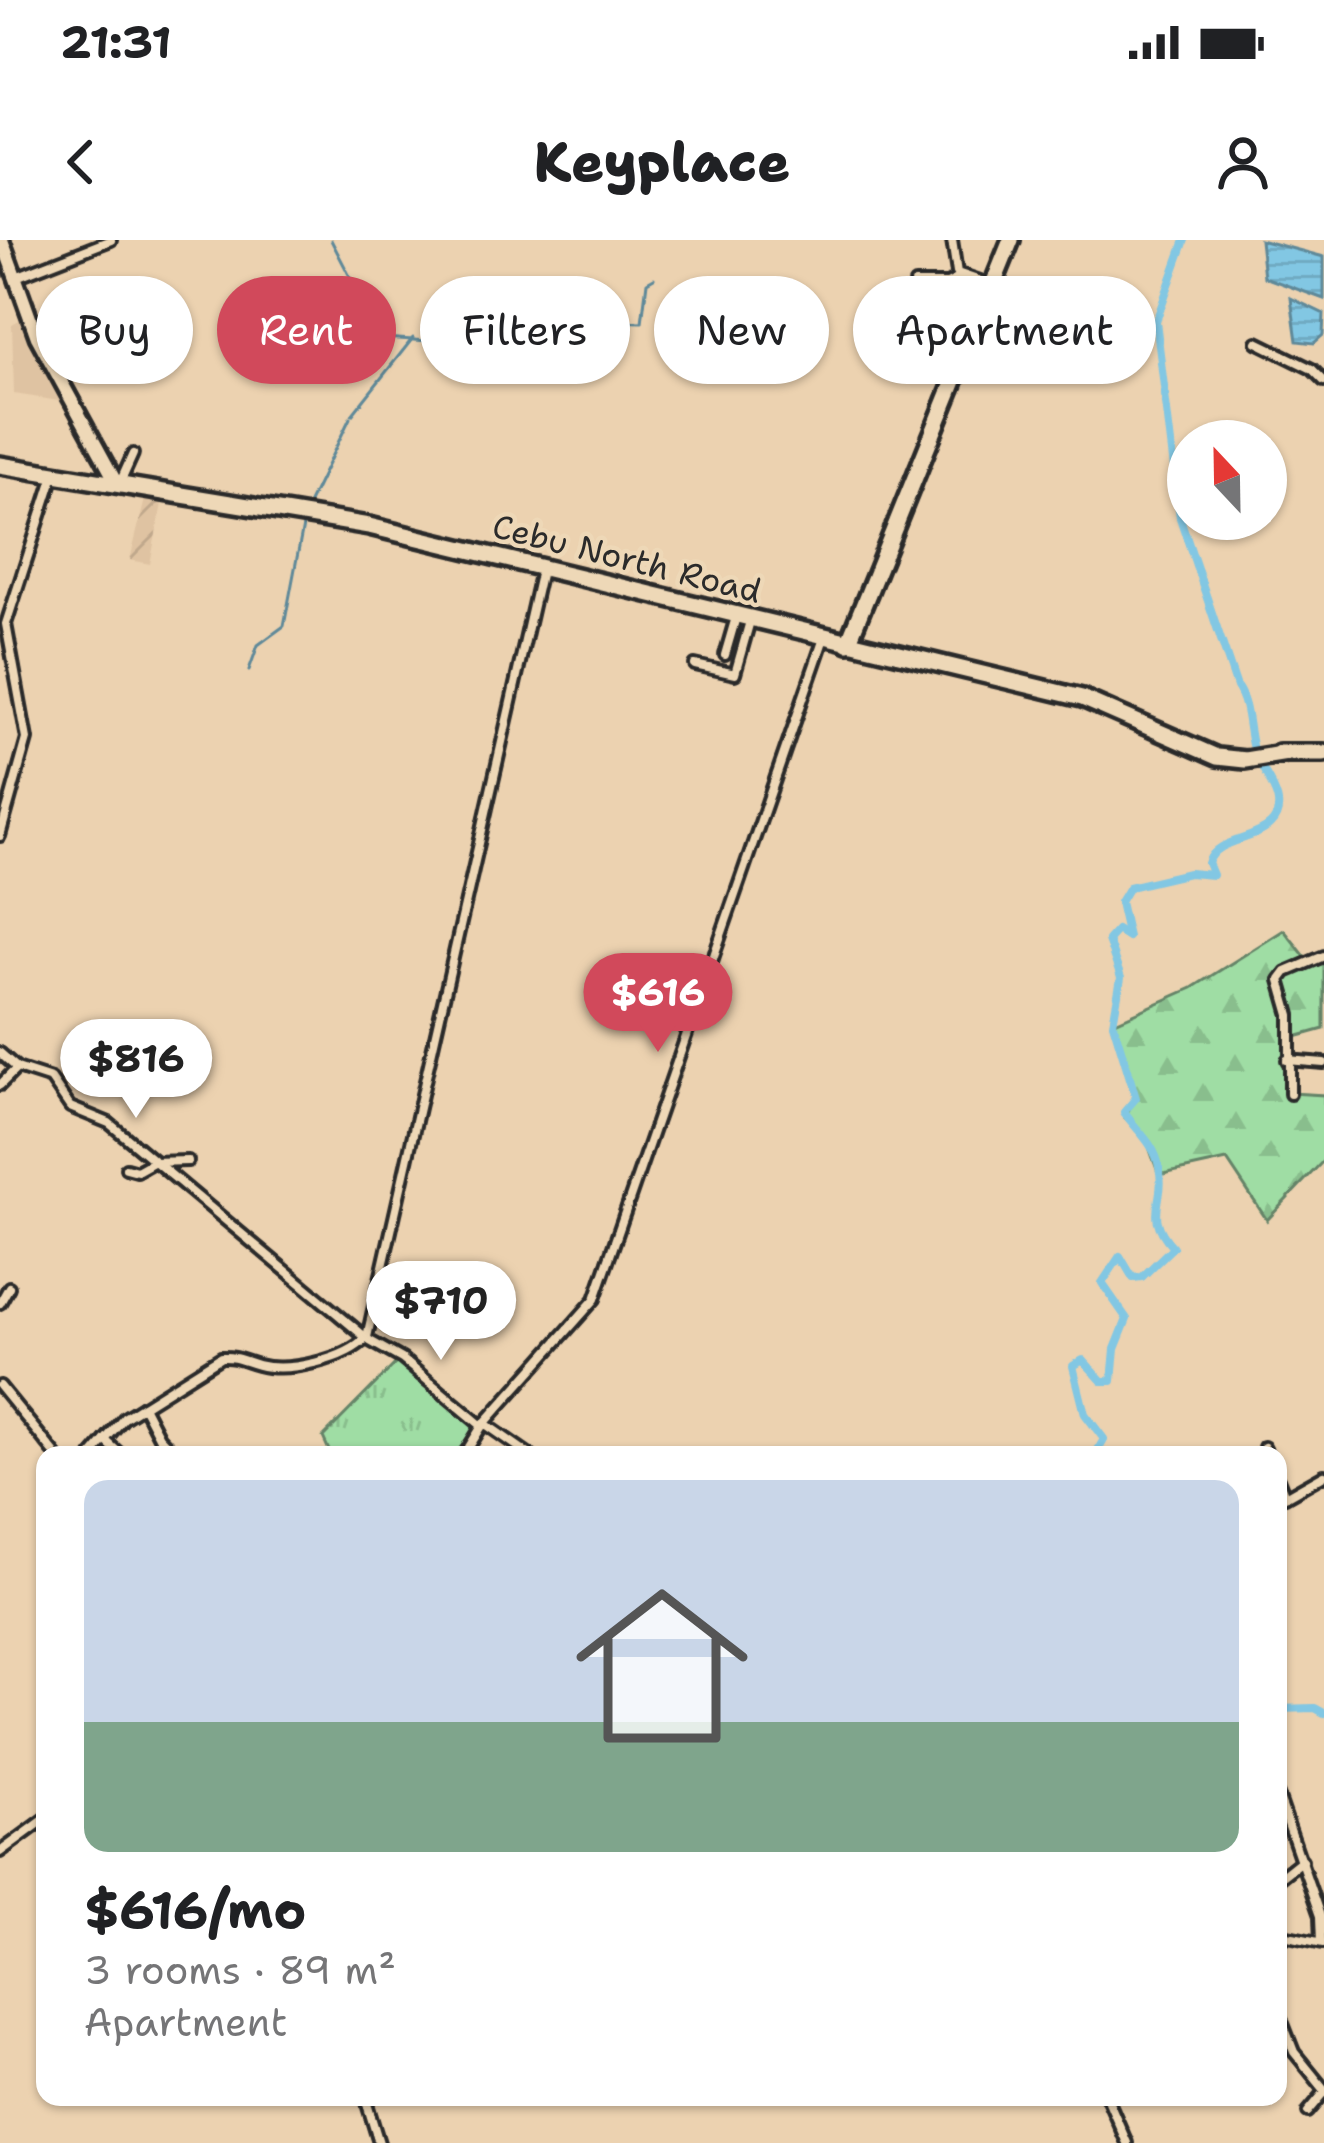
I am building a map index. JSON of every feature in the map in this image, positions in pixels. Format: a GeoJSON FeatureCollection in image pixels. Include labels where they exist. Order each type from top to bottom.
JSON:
{"type":"FeatureCollection","features":[{"type":"Feature","properties":{"kind":"highway"},"geometry":{"type":"LineString","coordinates":[[996,276],[1011,240]]}},
{"type":"Feature","properties":{"kind":"highway"},"geometry":{"type":"LineString","coordinates":[[848,643],[952,384]]}},
{"type":"Feature","properties":{"kind":"highway","name":"Cebu North Road"},"geometry":{"type":"LineString","coordinates":[[0,465],[310,514],[542,569],[1082,698],[1198,751],[1248,757],[1324,753]]}},
{"type":"Feature","properties":{"kind":"main road"},"geometry":{"type":"LineString","coordinates":[[2,240],[50,363],[118,483]]}},
{"type":"Feature","properties":{"kind":"street"},"geometry":{"type":"LineString","coordinates":[[14,278],[111,240]]}},
{"type":"Feature","properties":{"kind":"street"},"geometry":{"type":"LineString","coordinates":[[952,240],[957,273],[963,276]]}},
{"type":"Feature","properties":{"kind":"street"},"geometry":{"type":"LineString","coordinates":[[1257,342],[1312,369],[1324,381]]}},
{"type":"Feature","properties":{"kind":"street"},"geometry":{"type":"LineString","coordinates":[[118,483],[133,454]]}},
{"type":"Feature","properties":{"kind":"street"},"geometry":{"type":"LineString","coordinates":[[0,836],[27,739],[6,624],[55,473]]}},
{"type":"Feature","properties":{"kind":"street"},"geometry":{"type":"LineString","coordinates":[[101,1446],[134,1412],[221,1357],[236,1356],[261,1367],[298,1363],[333,1358],[367,1337],[542,569]]}},
{"type":"Feature","properties":{"kind":"street"},"geometry":{"type":"LineString","coordinates":[[725,655],[743,617]]}},
{"type":"Feature","properties":{"kind":"street"},"geometry":{"type":"LineString","coordinates":[[695,665],[735,674],[743,617]]}},
{"type":"Feature","properties":{"kind":"street"},"geometry":{"type":"LineString","coordinates":[[470,1446],[483,1424],[583,1316],[602,1283],[824,637]]}},
{"type":"Feature","properties":{"kind":"street"},"geometry":{"type":"LineString","coordinates":[[1290,1094],[1290,1015],[1280,980],[1286,972],[1324,956]]}},
{"type":"Feature","properties":{"kind":"street"},"geometry":{"type":"LineString","coordinates":[[0,1053],[17,1068],[51,1079],[64,1103],[109,1123],[367,1337],[516,1446]]}},
{"type":"Feature","properties":{"kind":"street"},"geometry":{"type":"LineString","coordinates":[[1287,1060],[1324,1063]]}},
{"type":"Feature","properties":{"kind":"street"},"geometry":{"type":"LineString","coordinates":[[0,1085],[17,1068]]}},
{"type":"Feature","properties":{"kind":"street"},"geometry":{"type":"LineString","coordinates":[[126,1168],[137,1172],[153,1162],[188,1161]]}},
{"type":"Feature","properties":{"kind":"street"},"geometry":{"type":"LineString","coordinates":[[0,1303],[9,1287]]}},
{"type":"Feature","properties":{"kind":"street"},"geometry":{"type":"LineString","coordinates":[[0,1386],[49,1446]]}},
{"type":"Feature","properties":{"kind":"street"},"geometry":{"type":"LineString","coordinates":[[145,1409],[170,1446]]}},
{"type":"Feature","properties":{"kind":"street"},"geometry":{"type":"LineString","coordinates":[[106,1439],[113,1446]]}},
{"type":"Feature","properties":{"kind":"street"},"geometry":{"type":"LineString","coordinates":[[1287,1496],[1324,1475]]}},
{"type":"Feature","properties":{"kind":"street"},"geometry":{"type":"LineString","coordinates":[[1287,1820],[1320,1916],[1322,1942],[1287,1936]]}},
{"type":"Feature","properties":{"kind":"street"},"geometry":{"type":"LineString","coordinates":[[0,1852],[36,1826]]}},
{"type":"Feature","properties":{"kind":"street"},"geometry":{"type":"LineString","coordinates":[[1287,1872],[1302,1860]]}},
{"type":"Feature","properties":{"kind":"street"},"geometry":{"type":"LineString","coordinates":[[1287,2034],[1294,2052],[1324,2091],[1308,2112]]}},
{"type":"Feature","properties":{"kind":"street"},"geometry":{"type":"LineString","coordinates":[[368,2106],[379,2143]]}},
{"type":"Feature","properties":{"kind":"street"},"geometry":{"type":"LineString","coordinates":[[1111,2106],[1127,2143]]}},
{"type":"Feature","properties":{"kind":"shaded area"},"geometry":{"type":"Polygon","coordinates":[[[23,318],[36,343],[36,384],[57,384],[66,402],[14,394],[12,324],[23,318]]]}},
{"type":"Feature","properties":{"kind":"shaded area"},"geometry":{"type":"Polygon","coordinates":[[[147,491],[164,494],[150,564],[130,560],[147,491]]]}},
{"type":"Feature","properties":{"kind":"green space"},"geometry":{"type":"Polygon","coordinates":[[[1284,930],[1311,964],[1324,957],[1324,1029],[1295,1037],[1282,1063],[1291,1093],[1324,1095],[1324,1160],[1267,1220],[1227,1160],[1159,1175],[1145,1136],[1125,1118],[1135,1097],[1113,1023],[1192,988],[1284,930]]]}},
{"type":"Feature","properties":{"kind":"green space"},"geometry":{"type":"Polygon","coordinates":[[[399,1360],[477,1426],[462,1446],[327,1446],[323,1437],[399,1360]]]}},
{"type":"Feature","properties":{"kind":"water"},"geometry":{"type":"Polygon","coordinates":[[[1260,240],[1324,257],[1324,299],[1264,277],[1260,240]]]}},
{"type":"Feature","properties":{"kind":"water"},"geometry":{"type":"Polygon","coordinates":[[[1291,298],[1324,314],[1323,335],[1314,343],[1297,341],[1291,298]]]}},
{"type":"Feature","properties":{"kind":"waterway"},"geometry":{"type":"LineString","coordinates":[[331,240],[382,338],[477,344],[517,370],[551,373],[582,320],[642,322],[647,282],[654,278]]}},
{"type":"Feature","properties":{"kind":"waterway"},"geometry":{"type":"LineString","coordinates":[[1100,1446],[1104,1439],[1085,1414],[1073,1366],[1083,1360],[1102,1381],[1112,1381],[1115,1349],[1127,1319],[1102,1283],[1120,1256],[1133,1278],[1142,1277],[1173,1247],[1157,1216],[1161,1179],[1157,1158],[1124,1112],[1136,1098],[1113,1023],[1121,978],[1108,940],[1117,930],[1128,937],[1120,902],[1129,887],[1189,873],[1213,875],[1208,863],[1213,855],[1270,825],[1278,807],[1273,787],[1256,758],[1244,701],[1180,518],[1156,321],[1185,240]]}},
{"type":"Feature","properties":{"kind":"waterway"},"geometry":{"type":"LineString","coordinates":[[352,415],[413,338]]}},
{"type":"Feature","properties":{"kind":"waterway"},"geometry":{"type":"LineString","coordinates":[[306,509],[350,418]]}},
{"type":"Feature","properties":{"kind":"waterway"},"geometry":{"type":"LineString","coordinates":[[249,670],[258,645],[284,626],[304,521]]}},
{"type":"Feature","properties":{"kind":"waterway"},"geometry":{"type":"LineString","coordinates":[[1287,1709],[1315,1708],[1324,1713]]}}]}
